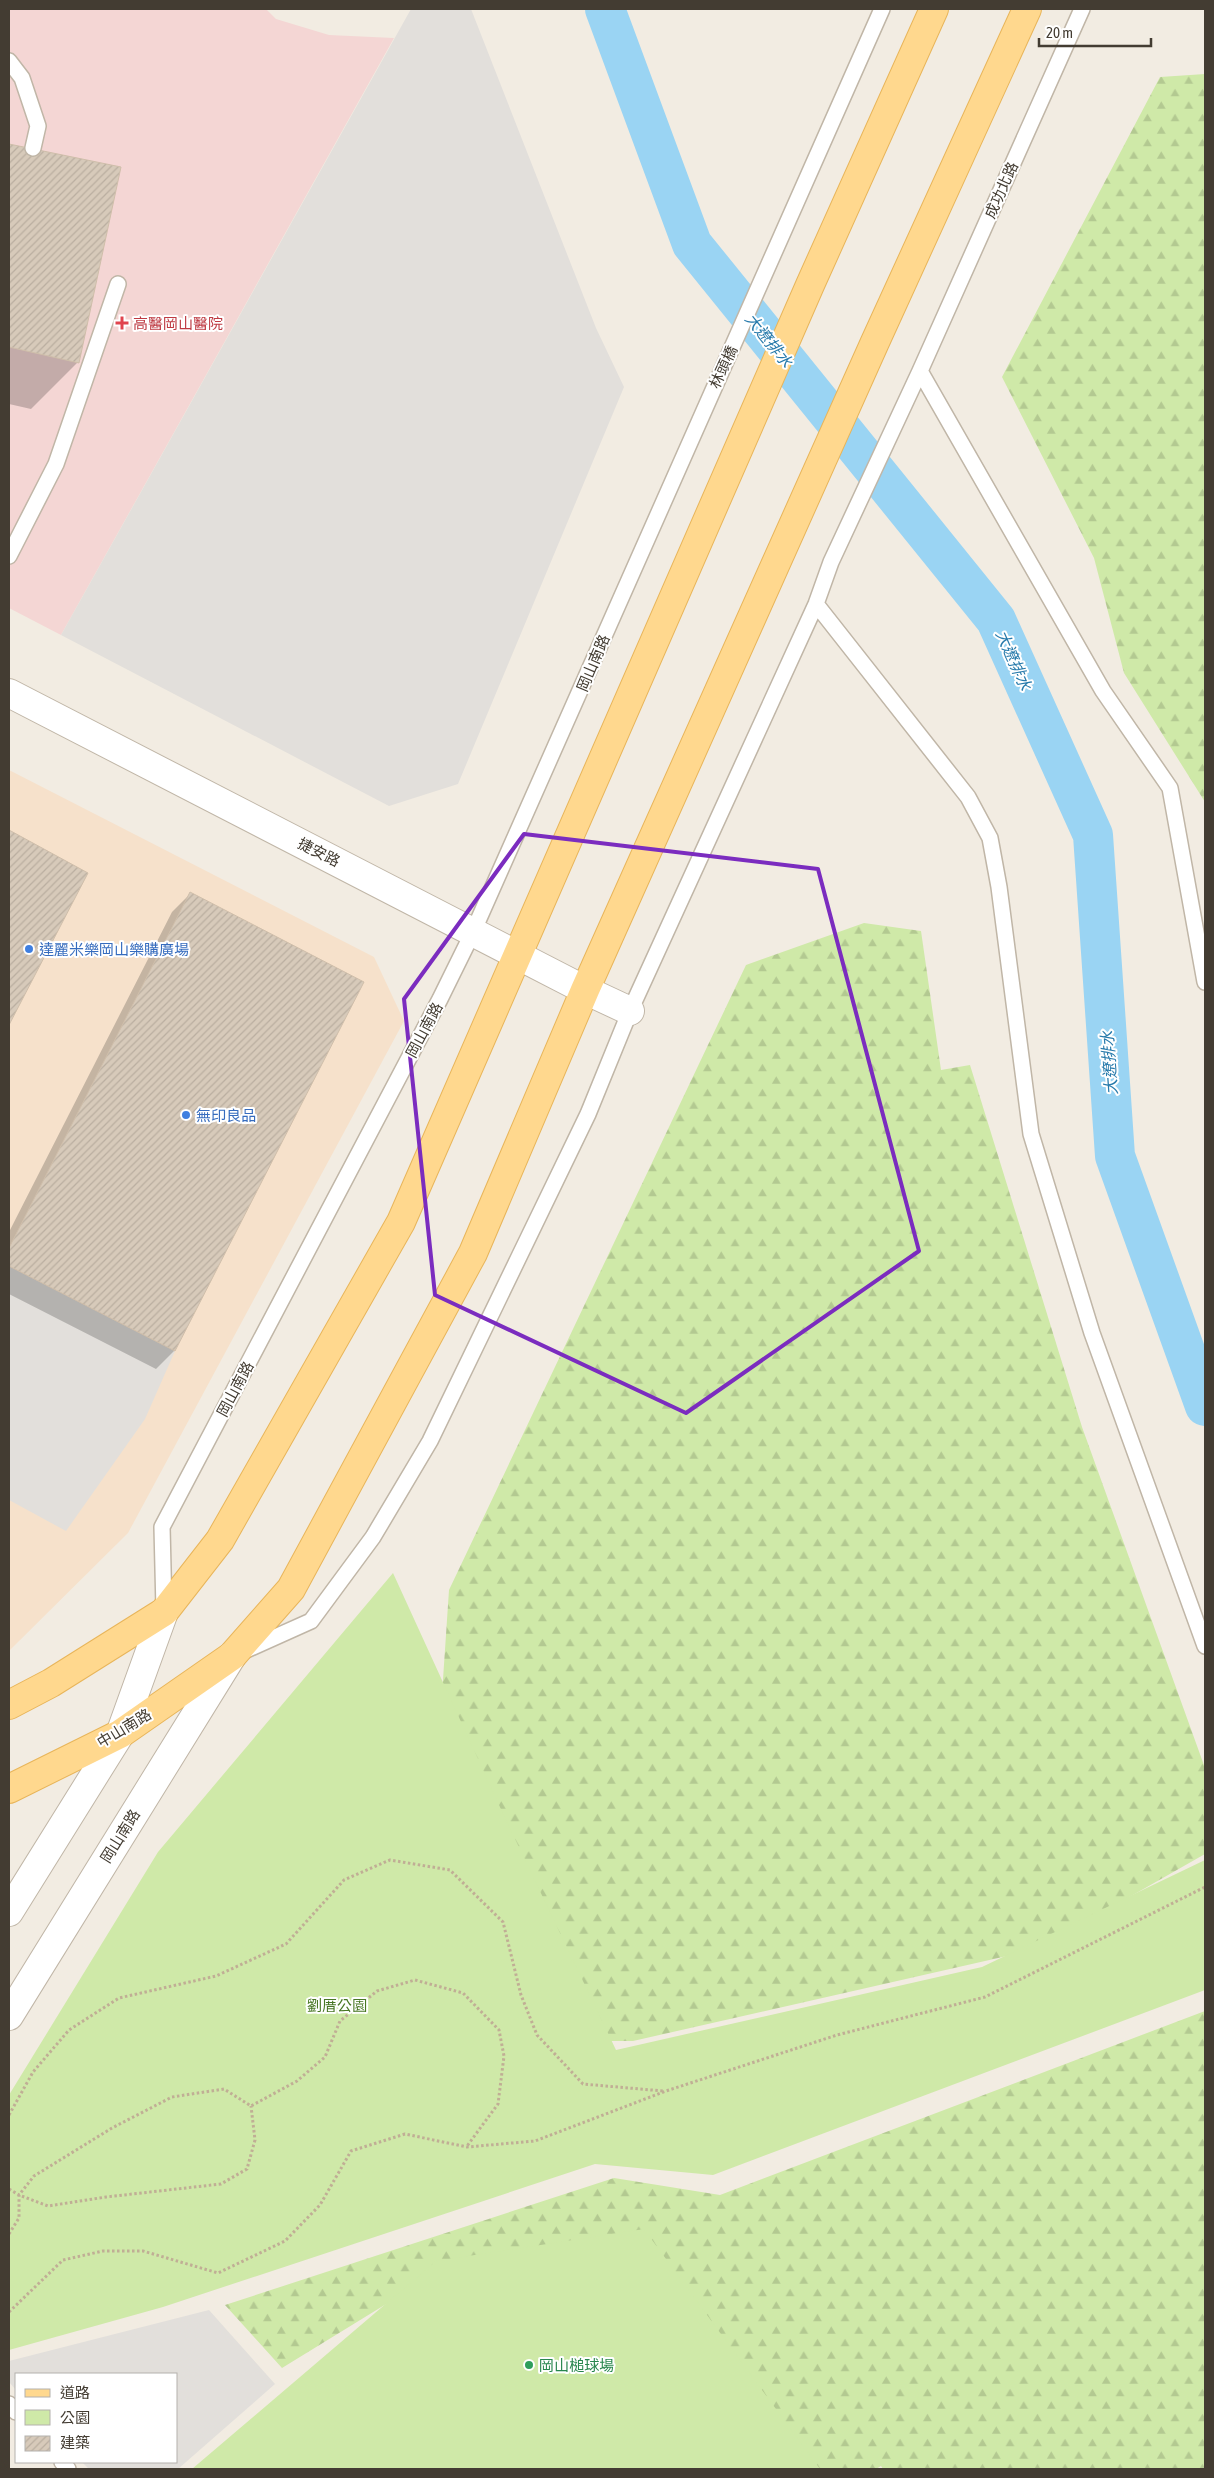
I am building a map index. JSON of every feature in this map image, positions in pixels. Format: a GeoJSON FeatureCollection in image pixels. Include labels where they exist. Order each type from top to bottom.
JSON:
{"type":"FeatureCollection","features":[{"type":"Feature","properties":{"kind":"main road","name":"岡山南路"},"geometry":{"type":"LineString","coordinates":[[164,1612],[220,1540],[401,1222],[519,956],[810,285],[934,9]]}},
{"type":"Feature","properties":{"kind":"main road","name":"岡山南路"},"geometry":{"type":"LineString","coordinates":[[232,1656],[291,1589],[473,1253],[585,990],[875,342],[1027,9]]}},
{"type":"Feature","properties":{"kind":"main road"},"geometry":{"type":"LineString","coordinates":[[9,1705],[51,1683],[164,1612]]}},
{"type":"Feature","properties":{"kind":"main road","name":"中山南路"},"geometry":{"type":"LineString","coordinates":[[9,1789],[120,1734],[232,1656]]}},
{"type":"Feature","properties":{"kind":"street","name":"捷安路"},"geometry":{"type":"LineString","coordinates":[[9,693],[585,990],[630,1011]]}},
{"type":"Feature","properties":{"kind":"street","name":"岡山南路"},"geometry":{"type":"LineString","coordinates":[[9,1912],[120,1734],[164,1612]]}},
{"type":"Feature","properties":{"kind":"street","name":"岡山南路"},"geometry":{"type":"LineString","coordinates":[[9,2016],[232,1656]]}},
{"type":"Feature","properties":{"kind":"lane","name":"林頭橋"},"geometry":{"type":"LineString","coordinates":[[689,442],[782,238],[882,9]]}},
{"type":"Feature","properties":{"kind":"lane","name":"成功北路"},"geometry":{"type":"LineString","coordinates":[[920,371],[1082,9]]}},
{"type":"Feature","properties":{"kind":"lane"},"geometry":{"type":"LineString","coordinates":[[9,61],[22,78],[38,126],[33,148]]}},
{"type":"Feature","properties":{"kind":"lane"},"geometry":{"type":"LineString","coordinates":[[9,556],[56,464],[118,284]]}},
{"type":"Feature","properties":{"kind":"lane"},"geometry":{"type":"LineString","coordinates":[[232,1656],[311,1621],[373,1537],[430,1441],[588,1114],[630,1011],[816,604],[831,562],[920,371]]}},
{"type":"Feature","properties":{"kind":"lane"},"geometry":{"type":"LineString","coordinates":[[920,371],[1103,691],[1170,788],[1205,982]]}},
{"type":"Feature","properties":{"kind":"lane","name":"岡山南路"},"geometry":{"type":"LineString","coordinates":[[164,1612],[162,1527],[440,999],[473,932],[689,442]]}},
{"type":"Feature","properties":{"kind":"lane"},"geometry":{"type":"LineString","coordinates":[[816,604],[968,797],[990,838],[1000,897],[1031,1134],[1092,1332],[1205,1646]]}},
{"type":"Feature","properties":{"kind":"path"},"geometry":{"type":"LineString","coordinates":[[9,2116],[33,2072],[69,2030],[119,1998],[216,1976],[286,1944],[344,1880],[390,1860],[450,1870],[503,1922],[521,1995],[537,2035],[583,2084],[666,2091]]}},
{"type":"Feature","properties":{"kind":"path"},"geometry":{"type":"LineString","coordinates":[[9,2312],[63,2260],[103,2251],[143,2251],[218,2273],[285,2242],[320,2206],[351,2151],[405,2134],[467,2146],[535,2141],[666,2091],[837,2034],[985,1997],[1205,1887]]}},
{"type":"Feature","properties":{"kind":"path"},"geometry":{"type":"LineString","coordinates":[[251,2106],[297,2081],[325,2057],[340,2021],[376,1991],[415,1980],[463,1993],[499,2030],[504,2056],[498,2104],[467,2146]]}},
{"type":"Feature","properties":{"kind":"path"},"geometry":{"type":"LineString","coordinates":[[9,2234],[19,2218],[19,2195],[34,2176],[112,2128],[172,2097],[224,2089],[251,2106]]}},
{"type":"Feature","properties":{"kind":"path"},"geometry":{"type":"LineString","coordinates":[[9,2189],[19,2195],[48,2206],[106,2197],[221,2184],[246,2169],[255,2140],[251,2106]]}},
{"type":"Feature","properties":{"kind":"highlighted area"},"geometry":{"type":"Polygon","coordinates":[[[524,834],[818,869],[919,1251],[686,1413],[435,1295],[404,999],[524,834]]]}},
{"type":"Feature","properties":{"kind":"shaded area","name":"高醫岡山醫院"},"geometry":{"type":"Polygon","coordinates":[[[9,9],[266,9],[276,19],[329,35],[394,38],[61,635],[9,608],[9,9]]]}},
{"type":"Feature","properties":{"kind":"shaded area"},"geometry":{"type":"Polygon","coordinates":[[[411,9],[471,9],[596,328],[624,387],[458,784],[389,806],[61,635],[411,9]]]}},
{"type":"Feature","properties":{"kind":"shaded area"},"geometry":{"type":"Polygon","coordinates":[[[9,770],[374,957],[404,1021],[128,1533],[9,1651],[9,770]]]}},
{"type":"Feature","properties":{"kind":"shaded area"},"geometry":{"type":"Polygon","coordinates":[[[9,1266],[175,1351],[145,1419],[66,1531],[9,1500],[9,1266]]]}},
{"type":"Feature","properties":{"kind":"shaded area"},"geometry":{"type":"Polygon","coordinates":[[[209,2310],[275,2384],[178,2469],[89,2469],[83,2463],[178,2463],[178,2373],[15,2373],[15,2389],[9,2382],[9,2361],[209,2310]]]}},
{"type":"Feature","properties":{"kind":"green space"},"geometry":{"type":"Polygon","coordinates":[[[1205,74],[1205,802],[1124,673],[1094,558],[1002,377],[1160,77],[1205,74]]]}},
{"type":"Feature","properties":{"kind":"green space"},"geometry":{"type":"Polygon","coordinates":[[[864,923],[921,931],[941,1070],[970,1065],[1082,1427],[1205,1768],[1205,1854],[1038,1949],[633,2041],[576,2041],[440,1724],[449,1590],[746,965],[864,923]]]}},
{"type":"Feature","properties":{"kind":"green space","name":"劉厝公園"},"geometry":{"type":"Polygon","coordinates":[[[393,1573],[505,1818],[616,2050],[982,1967],[1205,1860],[1205,1990],[713,2175],[595,2164],[163,2307],[9,2350],[9,2095],[158,1852],[393,1573]]]}},
{"type":"Feature","properties":{"kind":"green space"},"geometry":{"type":"Polygon","coordinates":[[[1205,2011],[1205,2469],[883,2469],[881,2466],[876,2469],[781,2469],[427,2279],[282,2368],[225,2305],[614,2178],[720,2195],[1205,2011]]]}},
{"type":"Feature","properties":{"kind":"green space","name":"岡山槌球場"},"geometry":{"type":"Polygon","coordinates":[[[644,2229],[820,2469],[192,2469],[436,2261],[644,2229]]]}},
{"type":"Feature","properties":{"kind":"building"},"geometry":{"type":"Polygon","coordinates":[[[9,144],[121,167],[79,363],[9,347],[9,144]]]}},
{"type":"Feature","properties":{"kind":"building","name":"達麗米樂岡山樂購廣場"},"geometry":{"type":"Polygon","coordinates":[[[9,830],[88,873],[9,1025],[9,830]]]}},
{"type":"Feature","properties":{"kind":"building","name":"無印良品"},"geometry":{"type":"Polygon","coordinates":[[[190,892],[364,982],[175,1351],[9,1266],[9,1248],[190,892]]]}},
{"type":"Feature","properties":{"kind":"waterway","name":"大遼排水"},"geometry":{"type":"LineString","coordinates":[[605,9],[692,244],[996,620],[1093,835],[1115,1156],[1205,1406]]}},
{"type":"Feature","properties":{"kind":"place","name":"高醫岡山醫院"},"geometry":{"type":"Point","coordinates":[122,323]}},
{"type":"Feature","properties":{"kind":"place","name":"達麗米樂岡山樂購廣場"},"geometry":{"type":"Point","coordinates":[29,949]}},
{"type":"Feature","properties":{"kind":"place","name":"無印良品"},"geometry":{"type":"Point","coordinates":[186,1115]}},
{"type":"Feature","properties":{"kind":"place","name":"岡山槌球場"},"geometry":{"type":"Point","coordinates":[529,2365]}}]}
